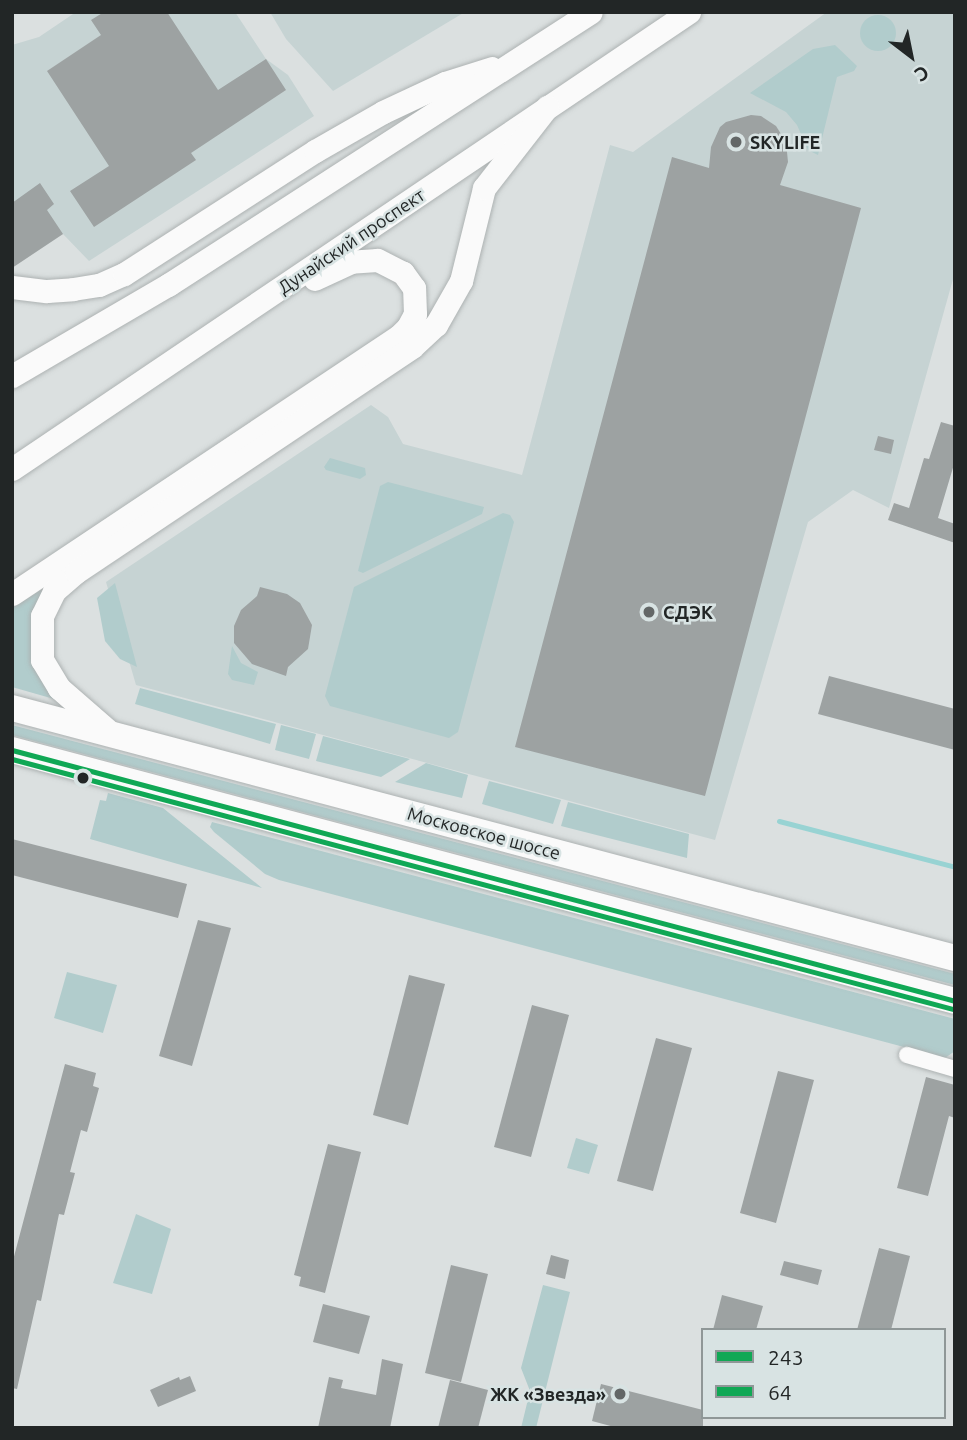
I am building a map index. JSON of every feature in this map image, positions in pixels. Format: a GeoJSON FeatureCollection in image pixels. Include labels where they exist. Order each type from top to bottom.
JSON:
{"type":"FeatureCollection","features":[{"type":"Feature","properties":{"kind":"main road"},"geometry":{"type":"LineString","coordinates":[[12,376],[168,285],[591,12]]}},
{"type":"Feature","properties":{"kind":"main road","name":"Дунайский проспект"},"geometry":{"type":"LineString","coordinates":[[12,469],[689,12]]}},
{"type":"Feature","properties":{"kind":"main road"},"geometry":{"type":"LineString","coordinates":[[12,287],[47,291],[73,289],[99,285],[124,274],[315,150],[383,112],[445,83],[524,57]]}},
{"type":"Feature","properties":{"kind":"main road"},"geometry":{"type":"LineString","coordinates":[[113,735],[59,688],[42,660],[42,616],[54,591],[87,564],[412,347],[436,324],[461,281],[484,188],[547,107]]}},
{"type":"Feature","properties":{"kind":"main road"},"geometry":{"type":"LineString","coordinates":[[12,594],[398,337],[412,321],[416,302],[414,288],[403,273],[377,260],[351,262],[243,313]]}},
{"type":"Feature","properties":{"kind":"main road","name":"Московское шоссе"},"geometry":{"type":"LineString","coordinates":[[12,708],[955,958]]}},
{"type":"Feature","properties":{"kind":"main road"},"geometry":{"type":"LineString","coordinates":[[12,750],[955,1001]]}},
{"type":"Feature","properties":{"kind":"street"},"geometry":{"type":"LineString","coordinates":[[906,1055],[955,1069]]}},
{"type":"Feature","properties":{"kind":"shaded area"},"geometry":{"type":"Polygon","coordinates":[[[76,12],[235,12],[266,59],[288,75],[314,116],[89,261],[63,234],[16,265],[12,263],[12,45],[39,37],[76,12]]]}},
{"type":"Feature","properties":{"kind":"shaded area"},"geometry":{"type":"Polygon","coordinates":[[[270,12],[465,12],[333,91],[286,39],[270,12]]]}},
{"type":"Feature","properties":{"kind":"shaded area"},"geometry":{"type":"Polygon","coordinates":[[[827,12],[955,12],[955,272],[889,508],[853,490],[808,522],[715,840],[136,685],[106,582],[371,405],[388,417],[403,444],[522,475],[610,145],[633,152],[827,12]]]}},
{"type":"Feature","properties":{"kind":"shaded area"},"geometry":{"type":"Polygon","coordinates":[[[878,15],[891,20],[896,33],[891,46],[878,51],[865,46],[860,33],[865,20],[878,15]]]}},
{"type":"Feature","properties":{"kind":"shaded area"},"geometry":{"type":"Polygon","coordinates":[[[835,45],[857,66],[854,71],[837,77],[818,155],[808,150],[797,125],[786,112],[750,93],[813,49],[835,45]]]}},
{"type":"Feature","properties":{"kind":"shaded area"},"geometry":{"type":"Polygon","coordinates":[[[330,458],[365,468],[366,475],[360,479],[326,470],[324,467],[330,458]]]}},
{"type":"Feature","properties":{"kind":"shaded area"},"geometry":{"type":"Polygon","coordinates":[[[388,482],[484,507],[482,514],[363,573],[358,571],[380,486],[388,482]]]}},
{"type":"Feature","properties":{"kind":"shaded area"},"geometry":{"type":"Polygon","coordinates":[[[503,513],[510,515],[514,522],[458,732],[449,738],[330,706],[325,696],[354,587],[503,513]]]}},
{"type":"Feature","properties":{"kind":"shaded area"},"geometry":{"type":"Polygon","coordinates":[[[57,580],[40,675],[54,699],[12,687],[12,608],[57,580]]]}},
{"type":"Feature","properties":{"kind":"shaded area"},"geometry":{"type":"Polygon","coordinates":[[[115,583],[137,667],[120,659],[105,641],[97,598],[115,583]]]}},
{"type":"Feature","properties":{"kind":"shaded area"},"geometry":{"type":"Polygon","coordinates":[[[232,646],[241,663],[258,672],[254,685],[232,680],[228,674],[232,646]]]}},
{"type":"Feature","properties":{"kind":"shaded area"},"geometry":{"type":"Polygon","coordinates":[[[140,688],[276,724],[270,744],[135,704],[140,688]]]}},
{"type":"Feature","properties":{"kind":"shaded area"},"geometry":{"type":"Polygon","coordinates":[[[12,725],[955,974],[955,985],[12,735],[12,725]]]}},
{"type":"Feature","properties":{"kind":"shaded area"},"geometry":{"type":"Polygon","coordinates":[[[281,725],[316,734],[309,759],[275,750],[281,725]]]}},
{"type":"Feature","properties":{"kind":"shaded area"},"geometry":{"type":"Polygon","coordinates":[[[323,736],[410,759],[381,777],[316,761],[323,736]]]}},
{"type":"Feature","properties":{"kind":"shaded area"},"geometry":{"type":"Polygon","coordinates":[[[426,763],[468,775],[462,798],[395,782],[426,763]]]}},
{"type":"Feature","properties":{"kind":"shaded area"},"geometry":{"type":"Polygon","coordinates":[[[489,781],[561,800],[553,824],[482,804],[489,781]]]}},
{"type":"Feature","properties":{"kind":"shaded area"},"geometry":{"type":"Polygon","coordinates":[[[108,793],[163,808],[262,888],[90,839],[100,800],[106,801],[108,793]]]}},
{"type":"Feature","properties":{"kind":"shaded area"},"geometry":{"type":"Polygon","coordinates":[[[568,802],[689,834],[687,858],[561,826],[568,802]]]}},
{"type":"Feature","properties":{"kind":"shaded area"},"geometry":{"type":"Polygon","coordinates":[[[212,822],[955,1019],[955,1051],[945,1058],[279,880],[265,874],[214,832],[210,827],[212,822]]]}},
{"type":"Feature","properties":{"kind":"shaded area"},"geometry":{"type":"Polygon","coordinates":[[[67,972],[117,985],[103,1033],[54,1018],[67,972]]]}},
{"type":"Feature","properties":{"kind":"shaded area"},"geometry":{"type":"Polygon","coordinates":[[[576,1138],[598,1145],[589,1174],[567,1168],[576,1138]]]}},
{"type":"Feature","properties":{"kind":"shaded area"},"geometry":{"type":"Polygon","coordinates":[[[136,1214],[171,1229],[152,1294],[113,1283],[136,1214]]]}},
{"type":"Feature","properties":{"kind":"shaded area"},"geometry":{"type":"Polygon","coordinates":[[[543,1285],[570,1292],[536,1428],[521,1428],[530,1391],[521,1368],[543,1285]]]}},
{"type":"Feature","properties":{"kind":"building"},"geometry":{"type":"Polygon","coordinates":[[[104,12],[167,12],[218,90],[266,59],[286,90],[191,153],[196,160],[94,227],[70,191],[109,166],[47,71],[101,35],[91,20],[104,12]]]}},
{"type":"Feature","properties":{"kind":"building"},"geometry":{"type":"Polygon","coordinates":[[[751,115],[761,116],[776,126],[786,142],[788,162],[780,185],[861,208],[705,796],[515,747],[672,157],[709,168],[711,147],[720,127],[726,122],[751,115]]]}},
{"type":"Feature","properties":{"kind":"building"},"geometry":{"type":"Polygon","coordinates":[[[40,183],[54,204],[47,210],[63,234],[12,268],[12,203],[40,183]]]}},
{"type":"Feature","properties":{"kind":"building"},"geometry":{"type":"Polygon","coordinates":[[[941,422],[955,426],[955,461],[938,518],[955,524],[955,543],[888,520],[894,503],[909,508],[924,458],[929,459],[941,422]]]}},
{"type":"Feature","properties":{"kind":"building"},"geometry":{"type":"Polygon","coordinates":[[[878,436],[894,440],[891,454],[874,450],[878,436]]]}},
{"type":"Feature","properties":{"kind":"building"},"geometry":{"type":"Polygon","coordinates":[[[260,587],[287,594],[300,603],[312,625],[308,649],[288,667],[286,676],[252,664],[234,643],[234,626],[241,610],[257,596],[260,587]]]}},
{"type":"Feature","properties":{"kind":"building"},"geometry":{"type":"Polygon","coordinates":[[[829,676],[955,709],[955,750],[818,714],[829,676]]]}},
{"type":"Feature","properties":{"kind":"building"},"geometry":{"type":"Polygon","coordinates":[[[12,839],[187,884],[178,918],[12,875],[12,839]]]}},
{"type":"Feature","properties":{"kind":"building"},"geometry":{"type":"Polygon","coordinates":[[[198,920],[231,928],[192,1066],[159,1056],[198,920]]]}},
{"type":"Feature","properties":{"kind":"building"},"geometry":{"type":"Polygon","coordinates":[[[409,975],[445,984],[408,1125],[373,1115],[409,975]]]}},
{"type":"Feature","properties":{"kind":"building"},"geometry":{"type":"Polygon","coordinates":[[[532,1005],[569,1015],[531,1157],[494,1147],[532,1005]]]}},
{"type":"Feature","properties":{"kind":"building"},"geometry":{"type":"Polygon","coordinates":[[[656,1038],[692,1048],[653,1191],[617,1181],[656,1038]]]}},
{"type":"Feature","properties":{"kind":"building"},"geometry":{"type":"Polygon","coordinates":[[[65,1064],[96,1073],[93,1086],[99,1088],[87,1132],[81,1130],[70,1172],[75,1173],[64,1215],[59,1214],[41,1301],[37,1300],[17,1389],[12,1388],[12,1264],[65,1064]]]}},
{"type":"Feature","properties":{"kind":"building"},"geometry":{"type":"Polygon","coordinates":[[[778,1071],[814,1080],[776,1223],[740,1213],[778,1071]]]}},
{"type":"Feature","properties":{"kind":"building"},"geometry":{"type":"Polygon","coordinates":[[[926,1077],[955,1085],[955,1118],[949,1116],[928,1196],[897,1188],[926,1077]]]}},
{"type":"Feature","properties":{"kind":"building"},"geometry":{"type":"Polygon","coordinates":[[[328,1144],[361,1152],[325,1293],[299,1286],[301,1277],[294,1275],[328,1144]]]}},
{"type":"Feature","properties":{"kind":"building"},"geometry":{"type":"Polygon","coordinates":[[[879,1248],[910,1256],[892,1328],[858,1328],[879,1248]]]}},
{"type":"Feature","properties":{"kind":"building"},"geometry":{"type":"Polygon","coordinates":[[[551,1255],[569,1260],[565,1279],[546,1274],[551,1255]]]}},
{"type":"Feature","properties":{"kind":"building"},"geometry":{"type":"Polygon","coordinates":[[[784,1261],[822,1270],[818,1285],[780,1275],[784,1261]]]}},
{"type":"Feature","properties":{"kind":"building"},"geometry":{"type":"Polygon","coordinates":[[[451,1265],[488,1274],[461,1382],[425,1373],[451,1265]]]}},
{"type":"Feature","properties":{"kind":"building"},"geometry":{"type":"Polygon","coordinates":[[[722,1295],[763,1306],[757,1328],[714,1328],[722,1295]]]}},
{"type":"Feature","properties":{"kind":"building"},"geometry":{"type":"Polygon","coordinates":[[[323,1304],[370,1316],[359,1354],[313,1342],[323,1304]]]}},
{"type":"Feature","properties":{"kind":"building"},"geometry":{"type":"Polygon","coordinates":[[[382,1359],[403,1364],[390,1428],[318,1428],[329,1377],[343,1380],[341,1388],[376,1395],[382,1359]]]}},
{"type":"Feature","properties":{"kind":"building"},"geometry":{"type":"Polygon","coordinates":[[[190,1376],[196,1391],[158,1407],[150,1390],[179,1377],[180,1380],[190,1376]]]}},
{"type":"Feature","properties":{"kind":"building"},"geometry":{"type":"Polygon","coordinates":[[[450,1380],[488,1390],[478,1428],[438,1428],[450,1380]]]}},
{"type":"Feature","properties":{"kind":"building","name":"ЖК «Звезда»"},"geometry":{"type":"Polygon","coordinates":[[[601,1384],[701,1409],[703,1428],[618,1428],[592,1421],[601,1384]]]}},
{"type":"Feature","properties":{"kind":"waterway"},"geometry":{"type":"LineString","coordinates":[[779,821],[955,867]]}},
{"type":"Feature","properties":{"kind":"transit line","name":"243"},"geometry":{"type":"LineString","coordinates":[[12,750],[955,1001]]}},
{"type":"Feature","properties":{"kind":"transit line","name":"64"},"geometry":{"type":"LineString","coordinates":[[12,759],[953,1009]]}},
{"type":"Feature","properties":{"kind":"place","name":"SKYLIFE"},"geometry":{"type":"Point","coordinates":[736,142]}},
{"type":"Feature","properties":{"kind":"place","name":"СДЭК"},"geometry":{"type":"Point","coordinates":[649,612]}},
{"type":"Feature","properties":{"kind":"place","name":"ЖК «Звезда»"},"geometry":{"type":"Point","coordinates":[620,1394]}}]}
